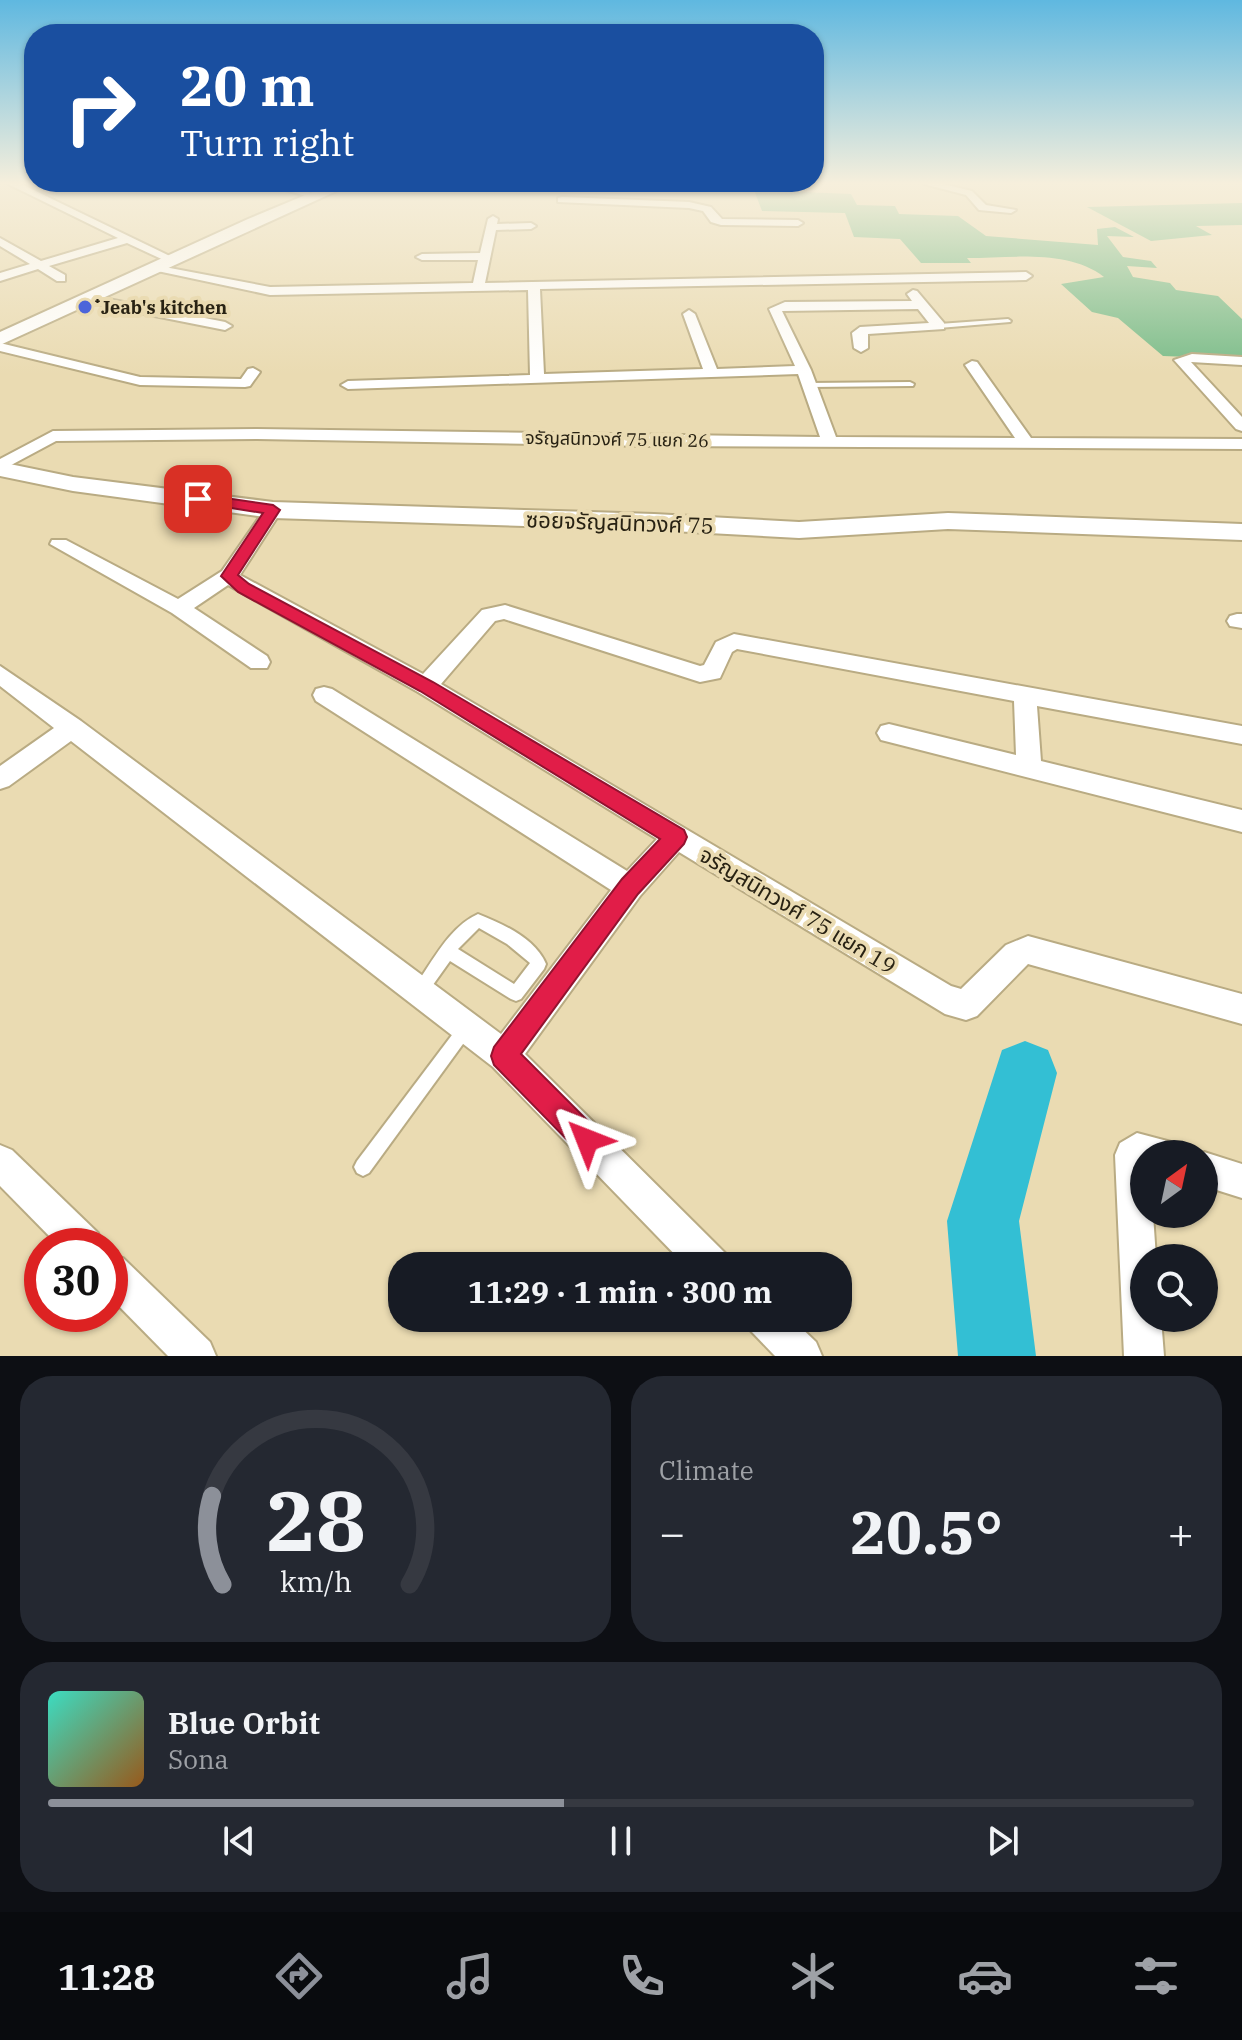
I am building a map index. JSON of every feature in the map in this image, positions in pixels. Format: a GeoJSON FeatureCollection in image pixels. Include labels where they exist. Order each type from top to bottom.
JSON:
{"type":"FeatureCollection","features":[{"type":"Feature","properties":{"kind":"street"},"geometry":{"type":"LineString","coordinates":[[11,247],[61,278]]}},
{"type":"Feature","properties":{"kind":"street"},"geometry":{"type":"LineString","coordinates":[[0,277],[100,247]]}},
{"type":"Feature","properties":{"kind":"street"},"geometry":{"type":"LineString","coordinates":[[145,247],[172,260]]}},
{"type":"Feature","properties":{"kind":"street"},"geometry":{"type":"LineString","coordinates":[[0,339],[201,247]]}},
{"type":"Feature","properties":{"kind":"street"},"geometry":{"type":"LineString","coordinates":[[478,287],[486,247]]}},
{"type":"Feature","properties":{"kind":"street"},"geometry":{"type":"LineString","coordinates":[[422,257],[484,256]]}},
{"type":"Feature","properties":{"kind":"street"},"geometry":{"type":"LineString","coordinates":[[154,269],[270,291],[1026,276]]}},
{"type":"Feature","properties":{"kind":"street"},"geometry":{"type":"LineString","coordinates":[[900,278],[939,326]]}},
{"type":"Feature","properties":{"kind":"street"},"geometry":{"type":"LineString","coordinates":[[534,287],[537,378]]}},
{"type":"Feature","properties":{"kind":"street"},"geometry":{"type":"LineString","coordinates":[[88,299],[225,326]]}},
{"type":"Feature","properties":{"kind":"street"},"geometry":{"type":"LineString","coordinates":[[829,439],[804,370],[774,310],[777,307],[920,305]]}},
{"type":"Feature","properties":{"kind":"street"},"geometry":{"type":"LineString","coordinates":[[689,314],[712,373]]}},
{"type":"Feature","properties":{"kind":"street"},"geometry":{"type":"LineString","coordinates":[[861,348],[859,333],[865,330],[939,326]]}},
{"type":"Feature","properties":{"kind":"street"},"geometry":{"type":"LineString","coordinates":[[0,347],[140,381],[245,383],[253,372]]}},
{"type":"Feature","properties":{"kind":"street"},"geometry":{"type":"LineString","coordinates":[[1242,361],[1181,360],[1242,426]]}},
{"type":"Feature","properties":{"kind":"street"},"geometry":{"type":"LineString","coordinates":[[972,365],[1026,442]]}},
{"type":"Feature","properties":{"kind":"street"},"geometry":{"type":"LineString","coordinates":[[348,385],[804,370]]}},
{"type":"Feature","properties":{"kind":"street","name":"จรัญสนิทวงศ์ 75 แยก 26"},"geometry":{"type":"LineString","coordinates":[[0,468],[53,436],[257,434],[649,441],[829,439],[1242,444]]}},
{"type":"Feature","properties":{"kind":"street","name":"ซอยจรัญสนิทวงศ์ 75"},"geometry":{"type":"LineString","coordinates":[[0,468],[73,484],[273,510],[654,522],[799,530],[948,521],[1242,532]]}},
{"type":"Feature","properties":{"kind":"street"},"geometry":{"type":"LineString","coordinates":[[179,608],[229,576],[273,510]]}},
{"type":"Feature","properties":{"kind":"street"},"geometry":{"type":"LineString","coordinates":[[59,544],[179,608],[259,662]]}},
{"type":"Feature","properties":{"kind":"street","name":"จรัญสนิทวงศ์ 75 แยก 19"},"geometry":{"type":"LineString","coordinates":[[229,576],[244,588],[426,686],[955,1004],[966,1005],[1016,955],[1028,950],[1242,1009]]}},
{"type":"Feature","properties":{"kind":"street"},"geometry":{"type":"LineString","coordinates":[[426,686],[489,615],[505,612],[700,674],[712,672],[724,647],[734,641],[1242,735]]}},
{"type":"Feature","properties":{"kind":"street"},"geometry":{"type":"LineString","coordinates":[[0,674],[504,1056],[698,1252]]}},
{"type":"Feature","properties":{"kind":"street"},"geometry":{"type":"LineString","coordinates":[[1025,694],[1029,769]]}},
{"type":"Feature","properties":{"kind":"street"},"geometry":{"type":"LineString","coordinates":[[324,695],[630,887]]}},
{"type":"Feature","properties":{"kind":"street"},"geometry":{"type":"LineString","coordinates":[[0,779],[73,727]]}},
{"type":"Feature","properties":{"kind":"street"},"geometry":{"type":"LineString","coordinates":[[889,733],[1242,821]]}},
{"type":"Feature","properties":{"kind":"street"},"geometry":{"type":"LineString","coordinates":[[504,1056],[630,887],[676,837]]}},
{"type":"Feature","properties":{"kind":"street"},"geometry":{"type":"LineString","coordinates":[[0,1162],[67,1228]]}},
{"type":"Feature","properties":{"kind":"street"},"geometry":{"type":"LineString","coordinates":[[1218,1173],[1242,1181]]}},
{"type":"Feature","properties":{"kind":"street"},"geometry":{"type":"LineString","coordinates":[[1136,1228],[1144,1356]]}},
{"type":"Feature","properties":{"kind":"street"},"geometry":{"type":"LineString","coordinates":[[128,1289],[196,1356]]}},
{"type":"Feature","properties":{"kind":"street"},"geometry":{"type":"LineString","coordinates":[[778,1332],[802,1356]]}},
{"type":"Feature","properties":{"kind":"lane"},"geometry":{"type":"LineString","coordinates":[[939,326],[1008,321]]}},
{"type":"Feature","properties":{"kind":"lane"},"geometry":{"type":"LineString","coordinates":[[809,385],[910,384]]}},
{"type":"Feature","properties":{"kind":"lane"},"geometry":{"type":"LineString","coordinates":[[420,992],[449,952],[468,926],[478,921],[537,957],[539,964],[516,994],[449,952]]}},
{"type":"Feature","properties":{"kind":"lane"},"geometry":{"type":"LineString","coordinates":[[363,1167],[466,1027]]}},
{"type":"Feature","properties":{"kind":"green space"},"geometry":{"type":"Polygon","coordinates":[[[907,247],[1116,247],[1123,257],[1151,261],[1157,268],[1127,266],[1133,277],[1170,283],[1176,290],[1218,296],[1242,319],[1242,359],[1163,356],[1118,318],[1092,312],[1061,284],[1104,277],[1073,262],[1020,257],[967,258],[971,263],[921,263],[907,247]]]}},
{"type":"Feature","properties":{"kind":"waterway"},"geometry":{"type":"LineString","coordinates":[[997,1356],[983,1221],[1025,1073]]}},
{"type":"Feature","properties":{"kind":"place","name":"๋Jeab's kitchen"},"geometry":{"type":"Point","coordinates":[85,307]}},
{"type":"Feature","properties":{"kind":"route"},"geometry":{"type":"LineString","coordinates":[[198,499],[273,510],[229,576],[244,588],[426,686],[676,837],[630,887],[504,1056],[587,1140]]}}]}
